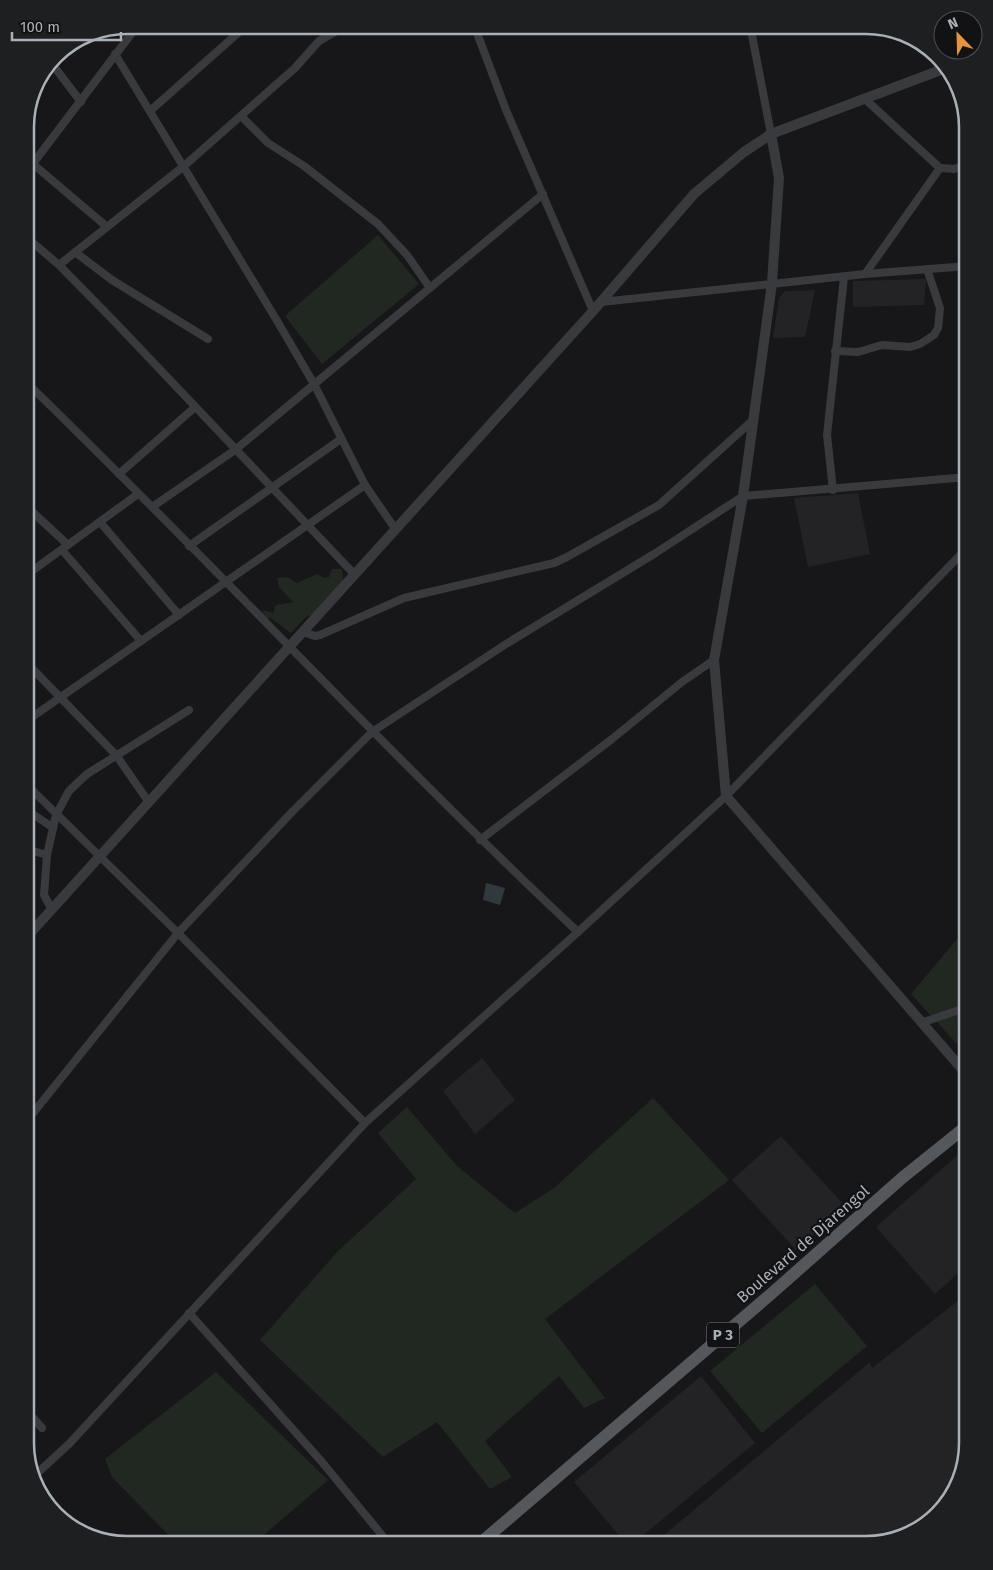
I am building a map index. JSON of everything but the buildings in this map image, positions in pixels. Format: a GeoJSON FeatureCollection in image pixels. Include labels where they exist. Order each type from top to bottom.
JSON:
{"type":"FeatureCollection","features":[{"type":"Feature","properties":{"kind":"main road","name":"Boulevard de Djarengol"},"geometry":{"type":"LineString","coordinates":[[489,1536],[764,1300],[902,1178],[959,1132]]}},
{"type":"Feature","properties":{"kind":"street"},"geometry":{"type":"LineString","coordinates":[[34,163],[131,34]]}},
{"type":"Feature","properties":{"kind":"street"},"geometry":{"type":"LineString","coordinates":[[150,111],[237,34]]}},
{"type":"Feature","properties":{"kind":"street"},"geometry":{"type":"LineString","coordinates":[[59,265],[184,166],[300,63],[319,41],[331,34]]}},
{"type":"Feature","properties":{"kind":"street"},"geometry":{"type":"LineString","coordinates":[[477,34],[506,110],[593,311]]}},
{"type":"Feature","properties":{"kind":"street"},"geometry":{"type":"LineString","coordinates":[[752,34],[779,178],[772,283],[743,496],[714,660],[726,796],[959,1066]]}},
{"type":"Feature","properties":{"kind":"street"},"geometry":{"type":"LineString","coordinates":[[115,54],[314,384],[365,485],[396,530]]}},
{"type":"Feature","properties":{"kind":"street"},"geometry":{"type":"LineString","coordinates":[[55,68],[81,102]]}},
{"type":"Feature","properties":{"kind":"street"},"geometry":{"type":"LineString","coordinates":[[34,928],[593,311],[694,194],[744,152],[771,134],[940,70]]}},
{"type":"Feature","properties":{"kind":"street"},"geometry":{"type":"LineString","coordinates":[[865,99],[940,168],[954,169],[959,167]]}},
{"type":"Feature","properties":{"kind":"street"},"geometry":{"type":"LineString","coordinates":[[241,116],[268,143],[304,166],[378,224],[407,255],[430,288]]}},
{"type":"Feature","properties":{"kind":"street"},"geometry":{"type":"LineString","coordinates":[[34,165],[106,226]]}},
{"type":"Feature","properties":{"kind":"street"},"geometry":{"type":"LineString","coordinates":[[865,274],[940,168]]}},
{"type":"Feature","properties":{"kind":"street"},"geometry":{"type":"LineString","coordinates":[[152,507],[236,450],[543,194]]}},
{"type":"Feature","properties":{"kind":"street"},"geometry":{"type":"LineString","coordinates":[[34,244],[59,265],[113,320],[194,408],[355,575]]}},
{"type":"Feature","properties":{"kind":"street"},"geometry":{"type":"LineString","coordinates":[[75,252],[112,280],[208,338]]}},
{"type":"Feature","properties":{"kind":"street"},"geometry":{"type":"LineString","coordinates":[[601,302],[772,283],[959,267]]}},
{"type":"Feature","properties":{"kind":"street"},"geometry":{"type":"LineString","coordinates":[[835,351],[858,352],[882,345],[910,347],[920,344],[934,335],[938,328],[940,308],[927,269]]}},
{"type":"Feature","properties":{"kind":"street"},"geometry":{"type":"LineString","coordinates":[[833,490],[827,436],[844,277]]}},
{"type":"Feature","properties":{"kind":"street"},"geometry":{"type":"LineString","coordinates":[[34,391],[152,507],[480,840],[578,932]]}},
{"type":"Feature","properties":{"kind":"street"},"geometry":{"type":"LineString","coordinates":[[119,474],[194,408]]}},
{"type":"Feature","properties":{"kind":"street"},"geometry":{"type":"LineString","coordinates":[[303,632],[315,636],[320,635],[404,598],[554,563],[568,557],[659,505],[752,421]]}},
{"type":"Feature","properties":{"kind":"street"},"geometry":{"type":"LineString","coordinates":[[189,546],[341,439]]}},
{"type":"Feature","properties":{"kind":"street"},"geometry":{"type":"LineString","coordinates":[[34,1112],[178,933],[292,812],[372,732],[506,644],[654,554],[743,496],[833,490],[959,478]]}},
{"type":"Feature","properties":{"kind":"street"},"geometry":{"type":"LineString","coordinates":[[34,716],[365,485]]}},
{"type":"Feature","properties":{"kind":"street"},"geometry":{"type":"LineString","coordinates":[[34,570],[138,494]]}},
{"type":"Feature","properties":{"kind":"street"},"geometry":{"type":"LineString","coordinates":[[34,515],[65,548],[141,641]]}},
{"type":"Feature","properties":{"kind":"street"},"geometry":{"type":"LineString","coordinates":[[100,522],[179,615]]}},
{"type":"Feature","properties":{"kind":"street"},"geometry":{"type":"LineString","coordinates":[[39,1472],[69,1444],[365,1123],[726,796],[959,556]]}},
{"type":"Feature","properties":{"kind":"street"},"geometry":{"type":"LineString","coordinates":[[480,840],[612,739],[682,682],[714,660]]}},
{"type":"Feature","properties":{"kind":"street"},"geometry":{"type":"LineString","coordinates":[[34,670],[116,755],[148,801]]}},
{"type":"Feature","properties":{"kind":"street"},"geometry":{"type":"LineString","coordinates":[[51,908],[44,896],[47,855],[56,815],[69,792],[87,774],[189,710]]}},
{"type":"Feature","properties":{"kind":"street"},"geometry":{"type":"LineString","coordinates":[[34,792],[98,857],[178,933],[365,1123]]}},
{"type":"Feature","properties":{"kind":"street"},"geometry":{"type":"LineString","coordinates":[[34,815],[52,827]]}},
{"type":"Feature","properties":{"kind":"street"},"geometry":{"type":"LineString","coordinates":[[34,852],[47,855]]}},
{"type":"Feature","properties":{"kind":"street"},"geometry":{"type":"LineString","coordinates":[[921,1023],[959,1010]]}},
{"type":"Feature","properties":{"kind":"street"},"geometry":{"type":"LineString","coordinates":[[189,1313],[322,1462],[383,1536]]}},
{"type":"Feature","properties":{"kind":"street"},"geometry":{"type":"LineString","coordinates":[[34,1419],[42,1428]]}},
{"type":"Feature","properties":{"kind":"shaded area"},"geometry":{"type":"Polygon","coordinates":[[[378,235],[419,284],[322,364],[285,316],[378,235]]]}},
{"type":"Feature","properties":{"kind":"shaded area"},"geometry":{"type":"Polygon","coordinates":[[[926,279],[924,305],[853,307],[853,281],[926,279]]]}},
{"type":"Feature","properties":{"kind":"shaded area"},"geometry":{"type":"Polygon","coordinates":[[[815,290],[805,337],[773,338],[779,298],[785,291],[815,290]]]}},
{"type":"Feature","properties":{"kind":"shaded area"},"geometry":{"type":"Polygon","coordinates":[[[858,493],[870,554],[808,567],[794,498],[858,493]]]}},
{"type":"Feature","properties":{"kind":"shaded area"},"geometry":{"type":"Polygon","coordinates":[[[332,569],[342,569],[344,586],[320,613],[306,617],[291,633],[271,618],[262,618],[263,610],[273,613],[276,605],[293,602],[279,587],[277,578],[287,577],[297,583],[317,574],[324,578],[329,577],[332,569]]]}},
{"type":"Feature","properties":{"kind":"shaded area"},"geometry":{"type":"Polygon","coordinates":[[[486,883],[505,888],[500,905],[483,900],[486,883]]]}},
{"type":"Feature","properties":{"kind":"shaded area"},"geometry":{"type":"Polygon","coordinates":[[[959,937],[959,1046],[911,994],[959,937]]]}},
{"type":"Feature","properties":{"kind":"shaded area"},"geometry":{"type":"Polygon","coordinates":[[[482,1058],[515,1100],[475,1134],[443,1091],[482,1058]]]}},
{"type":"Feature","properties":{"kind":"shaded area"},"geometry":{"type":"Polygon","coordinates":[[[653,1098],[729,1180],[545,1319],[605,1398],[584,1408],[559,1376],[485,1441],[512,1477],[490,1489],[437,1422],[383,1457],[260,1340],[337,1252],[416,1179],[378,1133],[407,1107],[457,1166],[515,1213],[554,1188],[653,1098]]]}},
{"type":"Feature","properties":{"kind":"shaded area"},"geometry":{"type":"Polygon","coordinates":[[[781,1136],[845,1206],[796,1250],[732,1180],[781,1136]]]}},
{"type":"Feature","properties":{"kind":"shaded area"},"geometry":{"type":"Polygon","coordinates":[[[959,1154],[959,1272],[935,1294],[876,1227],[959,1154]]]}},
{"type":"Feature","properties":{"kind":"shaded area"},"geometry":{"type":"Polygon","coordinates":[[[815,1284],[867,1346],[762,1433],[710,1371],[815,1284]]]}},
{"type":"Feature","properties":{"kind":"shaded area"},"geometry":{"type":"Polygon","coordinates":[[[959,1300],[958,1456],[956,1468],[947,1490],[928,1513],[908,1527],[879,1535],[663,1536],[870,1362],[872,1368],[959,1300]]]}},
{"type":"Feature","properties":{"kind":"shaded area"},"geometry":{"type":"Polygon","coordinates":[[[216,1372],[328,1480],[263,1536],[169,1536],[112,1477],[105,1459],[216,1372]]]}},
{"type":"Feature","properties":{"kind":"shaded area"},"geometry":{"type":"Polygon","coordinates":[[[701,1376],[755,1443],[642,1536],[619,1536],[574,1482],[701,1376]]]}}]}
